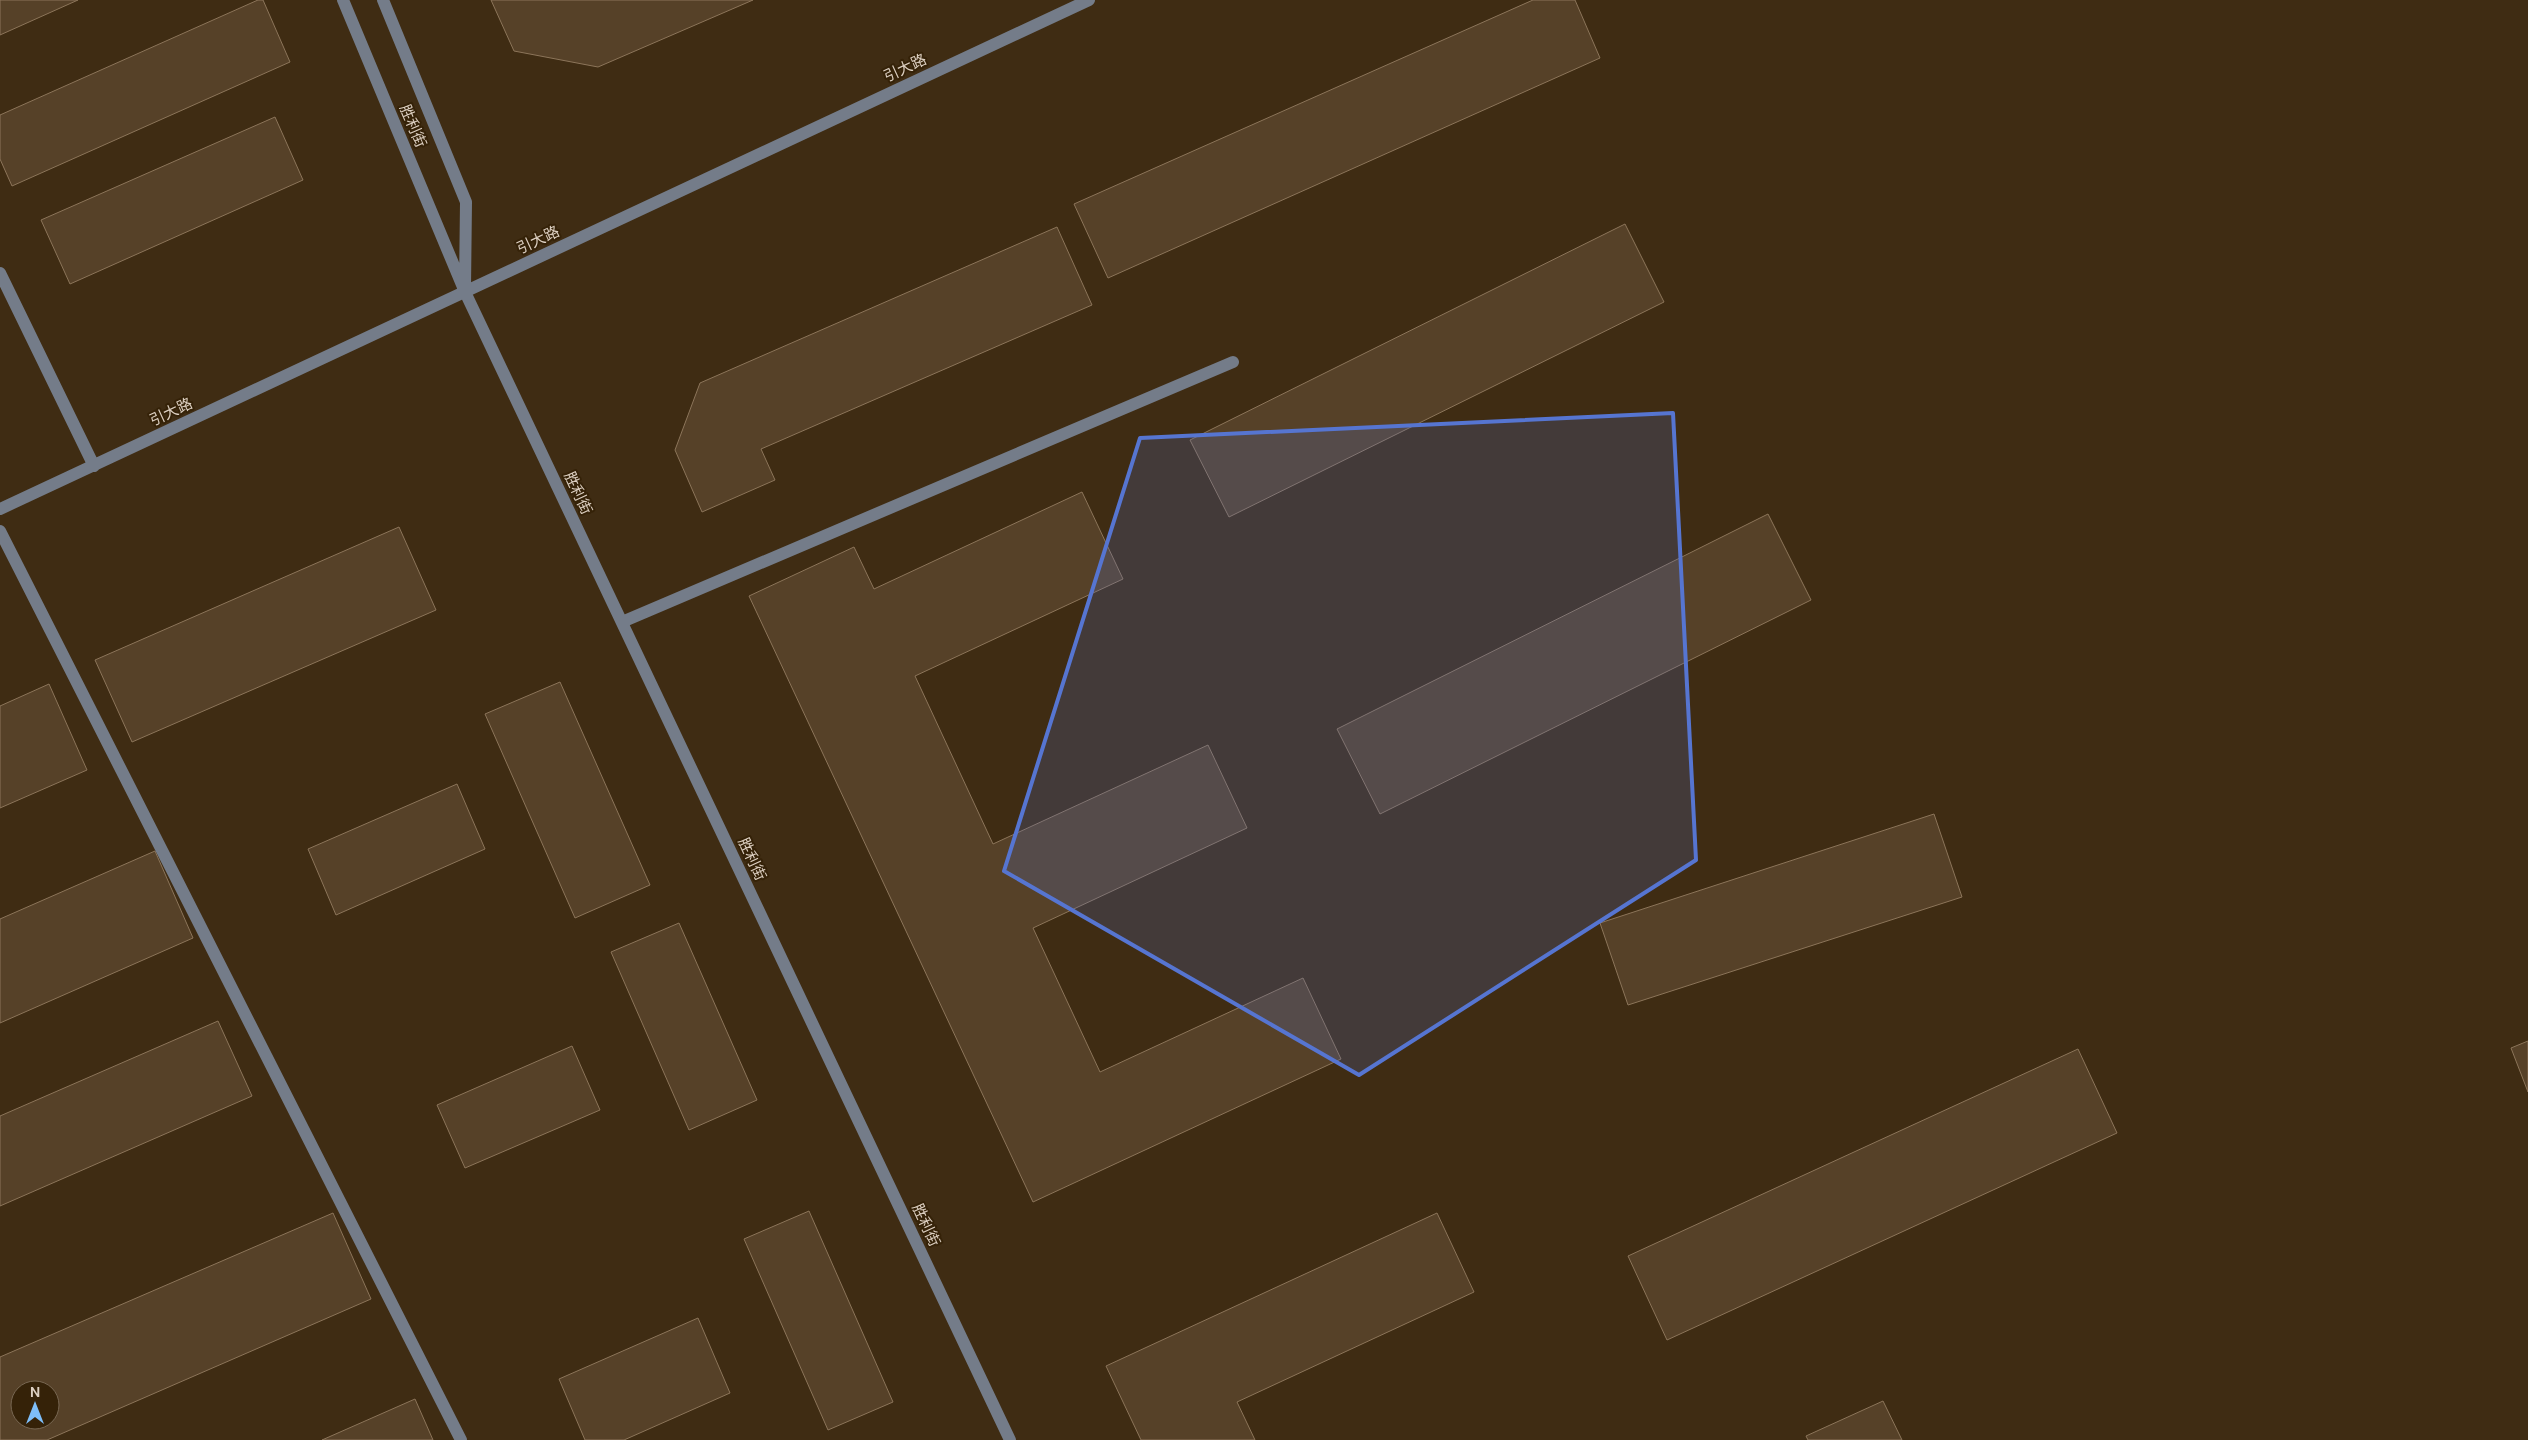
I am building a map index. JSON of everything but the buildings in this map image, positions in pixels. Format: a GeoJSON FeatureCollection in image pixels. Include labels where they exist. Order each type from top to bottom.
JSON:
{"type":"FeatureCollection","features":[{"type":"Feature","properties":{"kind":"street","name":"胜利街"},"geometry":{"type":"LineString","coordinates":[[343,0],[465,292],[1010,1440]]}},
{"type":"Feature","properties":{"kind":"street","name":"胜利街"},"geometry":{"type":"LineString","coordinates":[[383,0],[466,202],[465,292]]}},
{"type":"Feature","properties":{"kind":"street","name":"引大路"},"geometry":{"type":"LineString","coordinates":[[0,509],[1089,0]]}},
{"type":"Feature","properties":{"kind":"street"},"geometry":{"type":"LineString","coordinates":[[0,273],[94,466]]}},
{"type":"Feature","properties":{"kind":"street"},"geometry":{"type":"LineString","coordinates":[[622,622],[1233,362]]}},
{"type":"Feature","properties":{"kind":"street"},"geometry":{"type":"LineString","coordinates":[[0,531],[461,1440]]}},
{"type":"Feature","properties":{"kind":"highlighted area"},"geometry":{"type":"Polygon","coordinates":[[[1673,413],[1696,860],[1359,1075],[1004,871],[1140,438],[1673,413]]]}}]}
